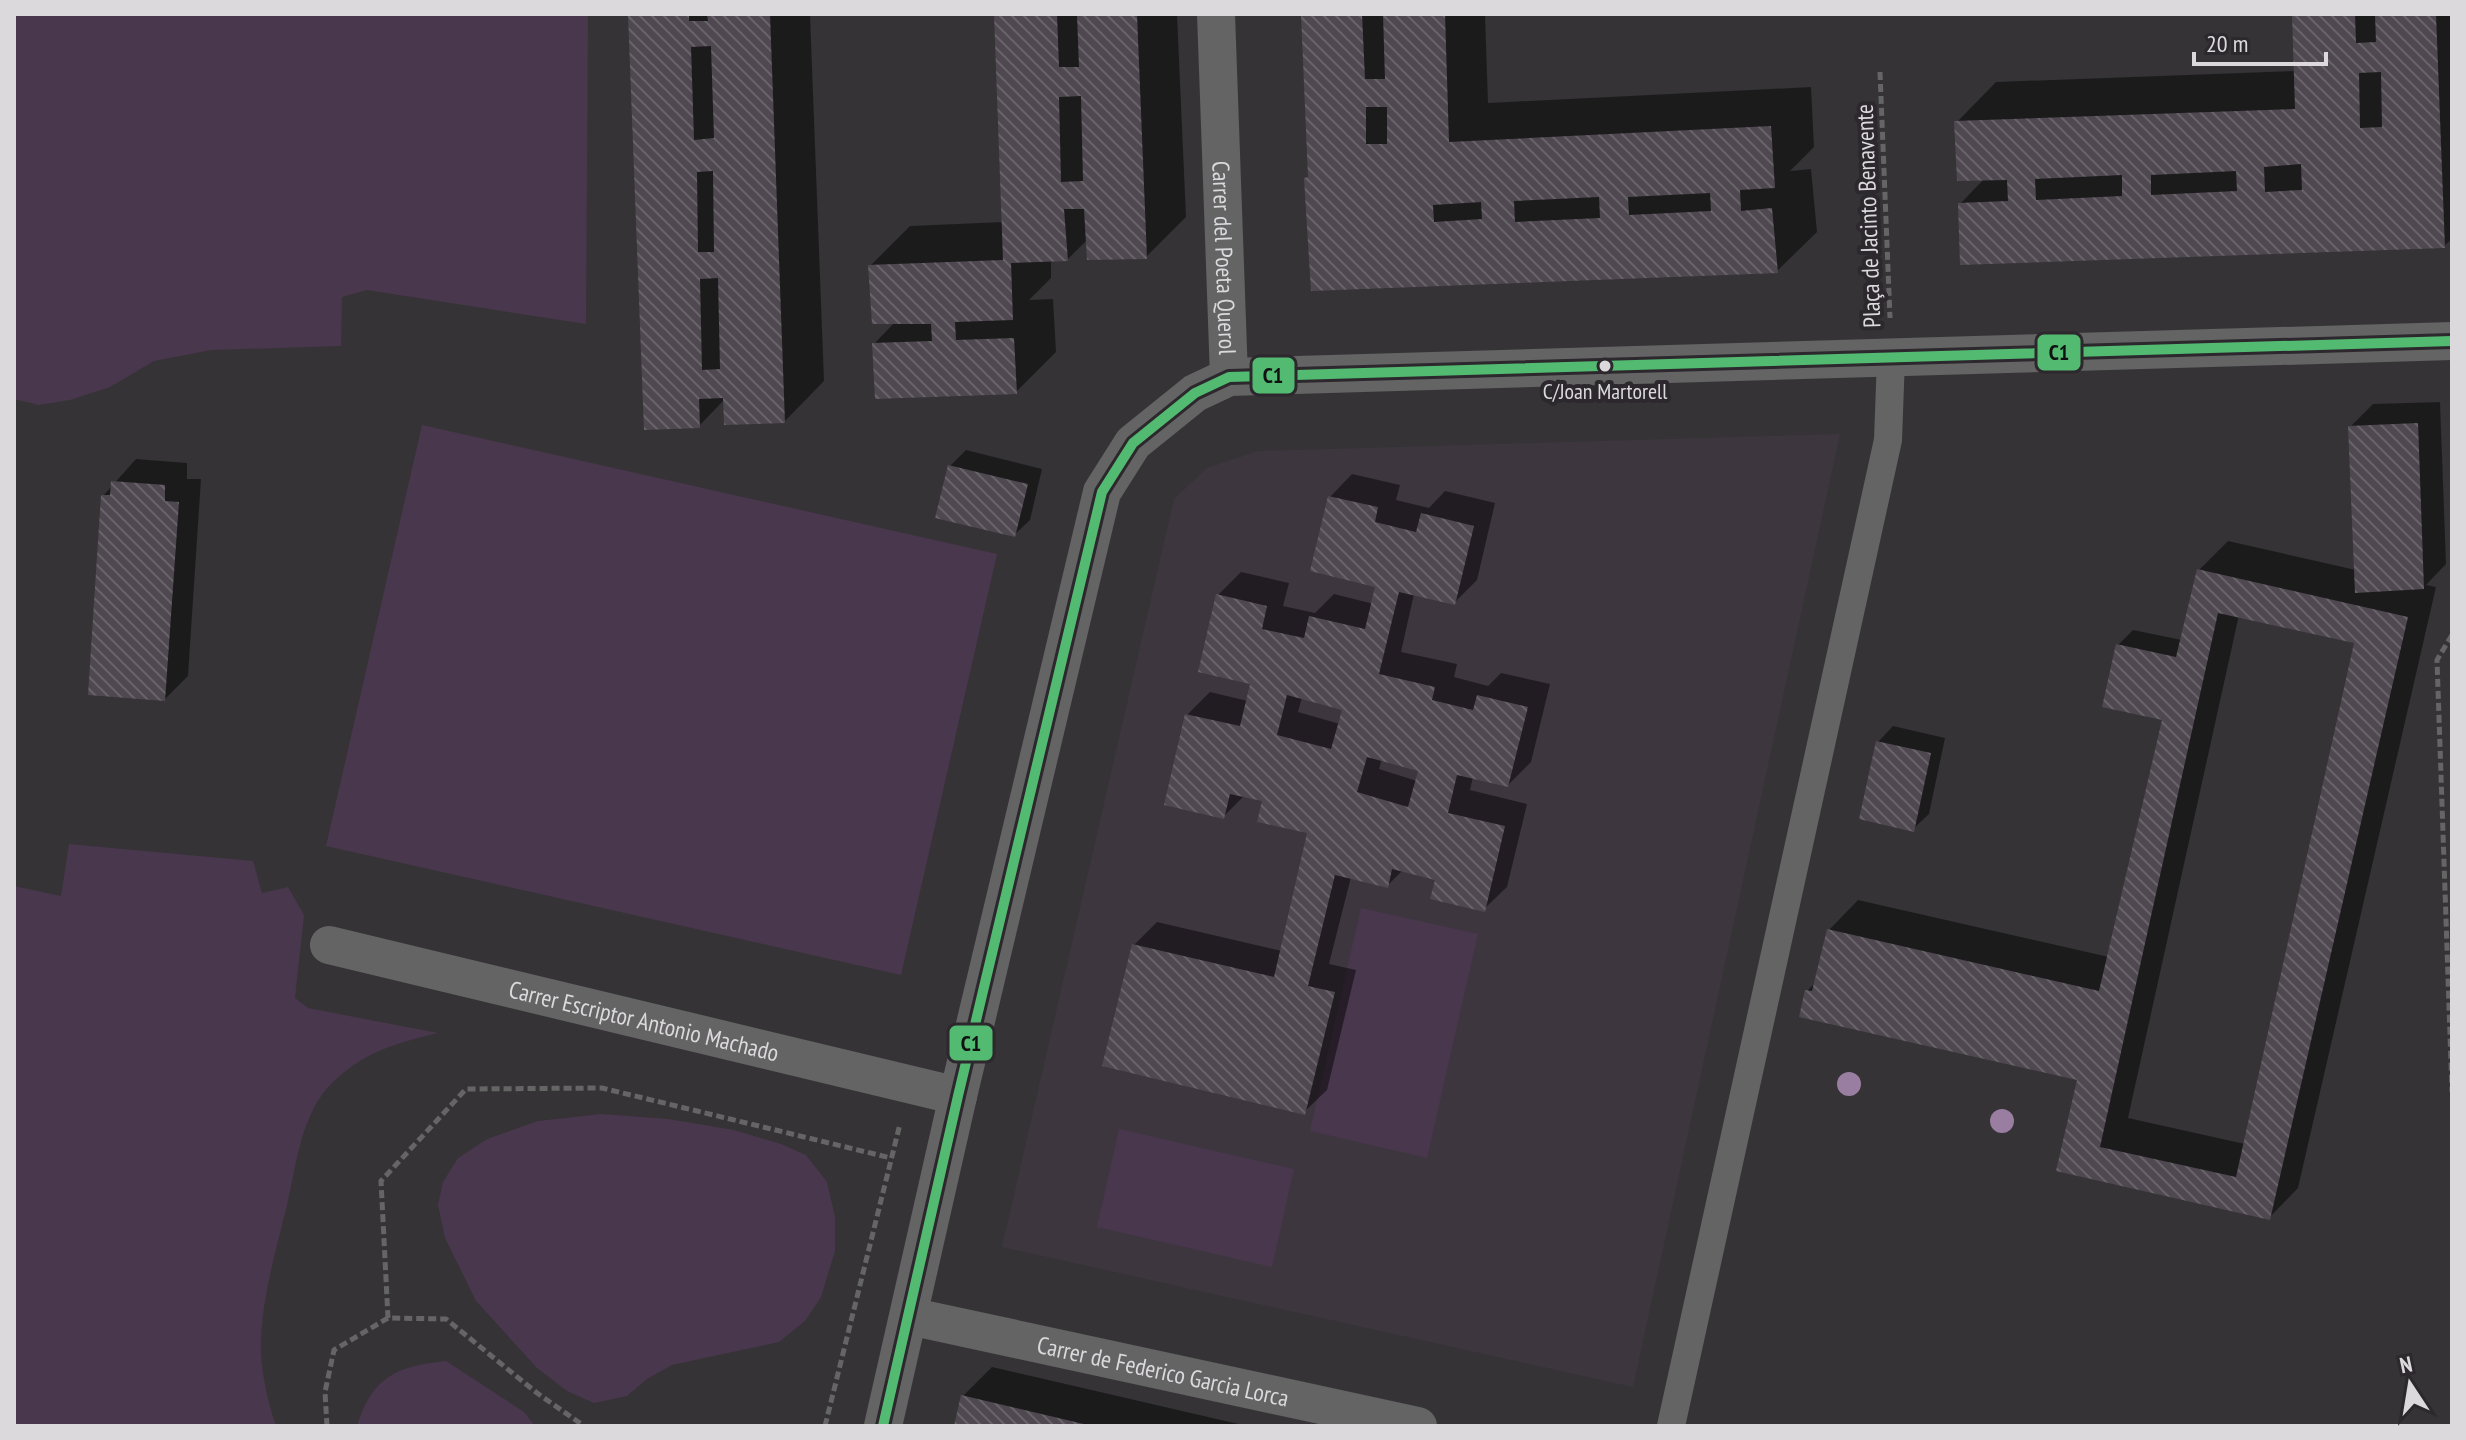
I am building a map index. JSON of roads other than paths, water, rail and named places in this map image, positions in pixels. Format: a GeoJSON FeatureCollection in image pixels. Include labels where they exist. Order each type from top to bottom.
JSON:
{"type":"FeatureCollection","features":[{"type":"Feature","properties":{"kind":"street","name":"Carrer del Poeta Querol"},"geometry":{"type":"LineString","coordinates":[[883,1426],[1102,492],[1133,443],[1195,393],[1229,377],[1216,14]]}},
{"type":"Feature","properties":{"kind":"street"},"geometry":{"type":"LineString","coordinates":[[1229,377],[2452,341]]}},
{"type":"Feature","properties":{"kind":"street"},"geometry":{"type":"LineString","coordinates":[[1671,1426],[1888,440],[1891,358]]}},
{"type":"Feature","properties":{"kind":"street","name":"Carrer Escriptor Antonio Machado"},"geometry":{"type":"LineString","coordinates":[[329,945],[958,1096]]}},
{"type":"Feature","properties":{"kind":"street","name":"Carrer de Federico Garcia Lorca"},"geometry":{"type":"LineString","coordinates":[[909,1316],[1418,1426]]}},
{"type":"Feature","properties":{"kind":"place","name":"C/Joan Martorell"},"geometry":{"type":"Point","coordinates":[1605,366]}}]}
